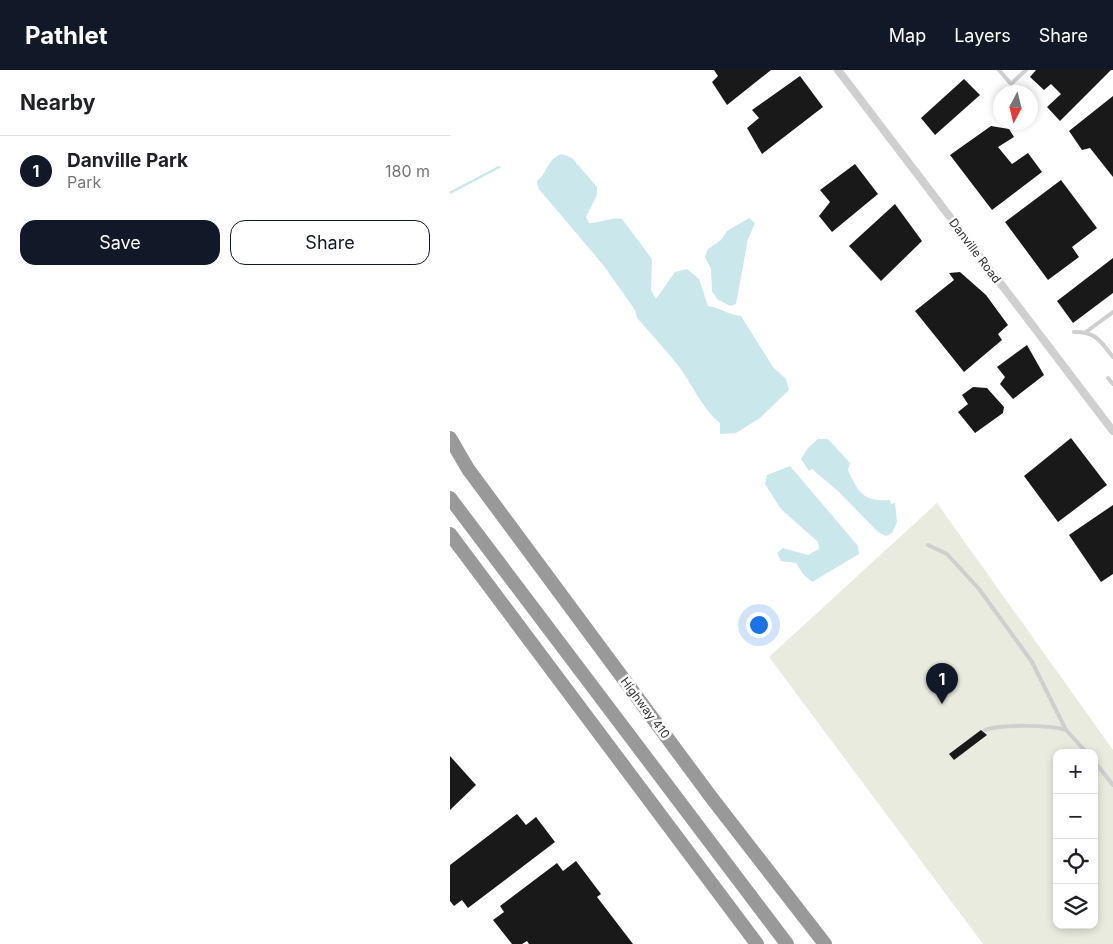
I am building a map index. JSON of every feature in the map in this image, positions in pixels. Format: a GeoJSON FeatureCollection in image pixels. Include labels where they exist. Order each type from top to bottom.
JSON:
{"type":"FeatureCollection","features":[{"type":"Feature","properties":{"kind":"highway"},"geometry":{"type":"LineString","coordinates":[[450,438],[468,469]]}},
{"type":"Feature","properties":{"kind":"highway"},"geometry":{"type":"LineString","coordinates":[[450,451],[468,469]]}},
{"type":"Feature","properties":{"kind":"highway","name":"Highway 410"},"geometry":{"type":"LineString","coordinates":[[468,469],[711,797],[825,944]]}},
{"type":"Feature","properties":{"kind":"highway"},"geometry":{"type":"LineString","coordinates":[[450,498],[787,944]]}},
{"type":"Feature","properties":{"kind":"highway"},"geometry":{"type":"LineString","coordinates":[[450,534],[757,944]]}},
{"type":"Feature","properties":{"kind":"highway"},"geometry":{"type":"LineString","coordinates":[[450,550],[585,716]]}},
{"type":"Feature","properties":{"kind":"street","name":"Danville Road"},"geometry":{"type":"LineString","coordinates":[[838,70],[1113,431]]}},
{"type":"Feature","properties":{"kind":"lane"},"geometry":{"type":"LineString","coordinates":[[999,70],[1011,84],[1026,70]]}},
{"type":"Feature","properties":{"kind":"lane"},"geometry":{"type":"LineString","coordinates":[[1086,332],[1113,312]]}},
{"type":"Feature","properties":{"kind":"lane"},"geometry":{"type":"LineString","coordinates":[[1074,332],[1086,332],[1095,336],[1113,357]]}},
{"type":"Feature","properties":{"kind":"lane"},"geometry":{"type":"LineString","coordinates":[[1108,378],[1113,384]]}},
{"type":"Feature","properties":{"kind":"lane"},"geometry":{"type":"LineString","coordinates":[[928,545],[947,554],[979,589],[1032,662],[1066,730],[1083,749]]}},
{"type":"Feature","properties":{"kind":"lane"},"geometry":{"type":"LineString","coordinates":[[986,730],[998,727],[1045,725],[1066,730]]}},
{"type":"Feature","properties":{"kind":"lane"},"geometry":{"type":"LineString","coordinates":[[1098,766],[1113,785]]}},
{"type":"Feature","properties":{"kind":"shaded area"},"geometry":{"type":"Polygon","coordinates":[[[937,503],[1113,750],[1113,944],[983,944],[769,657],[937,503]]]}},
{"type":"Feature","properties":{"kind":"water"},"geometry":{"type":"Polygon","coordinates":[[[562,154],[572,158],[597,187],[597,195],[586,217],[589,223],[622,219],[652,259],[651,290],[656,299],[675,272],[687,269],[699,279],[708,306],[741,316],[773,367],[786,379],[789,390],[760,418],[736,433],[720,434],[720,423],[704,405],[680,368],[637,318],[635,310],[604,266],[538,188],[537,181],[553,159],[562,154]]]}},
{"type":"Feature","properties":{"kind":"water"},"geometry":{"type":"Polygon","coordinates":[[[749,218],[755,223],[748,239],[736,304],[730,306],[717,299],[712,291],[711,269],[705,257],[708,249],[721,240],[727,231],[749,218]]]}},
{"type":"Feature","properties":{"kind":"water"},"geometry":{"type":"Polygon","coordinates":[[[818,439],[828,439],[850,463],[848,470],[855,485],[863,494],[874,499],[890,500],[891,504],[895,503],[897,522],[892,533],[886,536],[878,532],[839,492],[812,469],[809,471],[801,459],[808,448],[818,439]]]}},
{"type":"Feature","properties":{"kind":"water"},"geometry":{"type":"Polygon","coordinates":[[[790,466],[858,546],[859,554],[812,582],[803,574],[796,563],[781,561],[777,553],[783,548],[808,555],[819,549],[818,542],[781,509],[765,484],[767,475],[790,466]]]}},
{"type":"Feature","properties":{"kind":"building"},"geometry":{"type":"Polygon","coordinates":[[[714,70],[771,70],[727,105],[712,82],[718,76],[714,70]]]}},
{"type":"Feature","properties":{"kind":"building"},"geometry":{"type":"Polygon","coordinates":[[[1036,70],[1111,70],[1060,121],[1047,107],[1061,94],[1051,84],[1044,90],[1030,77],[1036,70]]]}},
{"type":"Feature","properties":{"kind":"building"},"geometry":{"type":"Polygon","coordinates":[[[800,76],[823,107],[762,154],[747,128],[759,118],[752,110],[800,76]]]}},
{"type":"Feature","properties":{"kind":"building"},"geometry":{"type":"Polygon","coordinates":[[[964,79],[980,95],[935,135],[921,118],[964,79]]]}},
{"type":"Feature","properties":{"kind":"building"},"geometry":{"type":"Polygon","coordinates":[[[1113,96],[1113,177],[1090,148],[1082,150],[1069,131],[1113,96]]]}},
{"type":"Feature","properties":{"kind":"building"},"geometry":{"type":"Polygon","coordinates":[[[993,126],[993,130],[1010,130],[1014,137],[998,147],[1012,164],[1028,153],[1042,172],[992,210],[950,155],[993,126]]]}},
{"type":"Feature","properties":{"kind":"building"},"geometry":{"type":"Polygon","coordinates":[[[855,164],[878,194],[832,232],[819,216],[830,202],[820,190],[855,164]]]}},
{"type":"Feature","properties":{"kind":"building"},"geometry":{"type":"Polygon","coordinates":[[[1061,180],[1097,228],[1072,247],[1079,257],[1048,280],[1005,222],[1061,180]]]}},
{"type":"Feature","properties":{"kind":"building"},"geometry":{"type":"Polygon","coordinates":[[[895,204],[922,241],[881,281],[849,246],[895,204]]]}},
{"type":"Feature","properties":{"kind":"building"},"geometry":{"type":"Polygon","coordinates":[[[1113,258],[1113,293],[1073,323],[1057,301],[1113,258]]]}},
{"type":"Feature","properties":{"kind":"building"},"geometry":{"type":"Polygon","coordinates":[[[960,272],[986,295],[1008,325],[998,334],[1002,340],[964,372],[915,311],[954,280],[949,273],[960,272]]]}},
{"type":"Feature","properties":{"kind":"building"},"geometry":{"type":"Polygon","coordinates":[[[1027,345],[1044,375],[1013,399],[1000,384],[1005,377],[997,367],[1027,345]]]}},
{"type":"Feature","properties":{"kind":"building"},"geometry":{"type":"Polygon","coordinates":[[[973,387],[987,388],[1004,407],[1003,413],[975,433],[958,412],[968,404],[962,395],[973,387]]]}},
{"type":"Feature","properties":{"kind":"building"},"geometry":{"type":"Polygon","coordinates":[[[1071,438],[1107,485],[1058,522],[1024,476],[1071,438]]]}},
{"type":"Feature","properties":{"kind":"building"},"geometry":{"type":"Polygon","coordinates":[[[1113,505],[1113,574],[1101,582],[1069,535],[1113,505]]]}},
{"type":"Feature","properties":{"kind":"building"},"geometry":{"type":"Polygon","coordinates":[[[981,730],[987,735],[954,760],[949,754],[981,730]]]}},
{"type":"Feature","properties":{"kind":"building"},"geometry":{"type":"Polygon","coordinates":[[[450,756],[476,785],[450,810],[450,756]]]}},
{"type":"Feature","properties":{"kind":"building"},"geometry":{"type":"Polygon","coordinates":[[[517,814],[526,825],[536,817],[555,842],[468,908],[462,900],[454,906],[450,901],[450,865],[517,814]]]}},
{"type":"Feature","properties":{"kind":"building"},"geometry":{"type":"Polygon","coordinates":[[[576,861],[601,894],[597,897],[633,944],[529,944],[527,941],[522,944],[512,944],[493,920],[504,912],[500,906],[557,863],[563,871],[576,861]]]}},
{"type":"Feature","properties":{"kind":"waterway"},"geometry":{"type":"LineString","coordinates":[[450,193],[499,167]]}},
{"type":"Feature","properties":{"kind":"place","name":"Danville Park"},"geometry":{"type":"Point","coordinates":[942,704]}}]}
